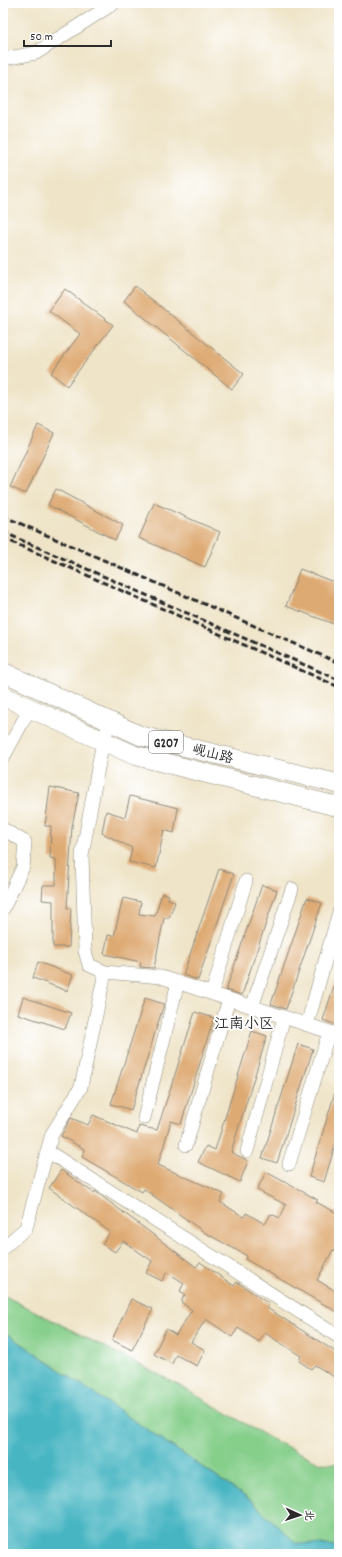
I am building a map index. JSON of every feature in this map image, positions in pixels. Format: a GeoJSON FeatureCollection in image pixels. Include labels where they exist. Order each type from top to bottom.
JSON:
{"type":"FeatureCollection","features":[{"type":"Feature","properties":{"kind":"highway","name":"岘山路"},"geometry":{"type":"LineString","coordinates":[[3,672],[141,736],[339,784]]}},
{"type":"Feature","properties":{"kind":"highway","name":"岘山路"},"geometry":{"type":"LineString","coordinates":[[3,696],[134,755],[339,807]]}},
{"type":"Feature","properties":{"kind":"street"},"geometry":{"type":"LineString","coordinates":[[3,60],[36,53],[114,3]]}},
{"type":"Feature","properties":{"kind":"street"},"geometry":{"type":"LineString","coordinates":[[3,758],[30,708]]}},
{"type":"Feature","properties":{"kind":"street"},"geometry":{"type":"LineString","coordinates":[[110,722],[103,741],[82,855],[85,951],[89,965],[105,972],[161,977],[334,1034],[290,1164]]}},
{"type":"Feature","properties":{"kind":"street"},"geometry":{"type":"LineString","coordinates":[[3,829],[25,842],[23,867],[3,909]]}},
{"type":"Feature","properties":{"kind":"street"},"geometry":{"type":"LineString","coordinates":[[212,993],[246,881]]}},
{"type":"Feature","properties":{"kind":"street"},"geometry":{"type":"LineString","coordinates":[[252,1007],[292,889]]}},
{"type":"Feature","properties":{"kind":"street"},"geometry":{"type":"LineString","coordinates":[[307,1025],[339,912]]}},
{"type":"Feature","properties":{"kind":"street"},"geometry":{"type":"LineString","coordinates":[[3,1248],[26,1228],[52,1134],[81,1087],[105,972]]}},
{"type":"Feature","properties":{"kind":"street"},"geometry":{"type":"LineString","coordinates":[[144,1118],[178,982]]}},
{"type":"Feature","properties":{"kind":"street"},"geometry":{"type":"LineString","coordinates":[[186,1145],[229,999]]}},
{"type":"Feature","properties":{"kind":"street"},"geometry":{"type":"LineString","coordinates":[[247,1151],[284,1017]]}},
{"type":"Feature","properties":{"kind":"street"},"geometry":{"type":"LineString","coordinates":[[47,1151],[339,1337]]}},
{"type":"Feature","properties":{"kind":"green space"},"geometry":{"type":"Polygon","coordinates":[[[3,1295],[173,1382],[275,1441],[321,1463],[339,1464],[339,1546],[296,1543],[250,1500],[3,1331],[3,1295]]]}},
{"type":"Feature","properties":{"kind":"water"},"geometry":{"type":"Polygon","coordinates":[[[3,1331],[250,1500],[296,1543],[339,1546],[339,1554],[3,1554],[3,1331]]]}},
{"type":"Feature","properties":{"kind":"building"},"geometry":{"type":"Polygon","coordinates":[[[135,286],[244,374],[232,389],[124,301],[135,286]]]}},
{"type":"Feature","properties":{"kind":"building"},"geometry":{"type":"Polygon","coordinates":[[[65,289],[113,325],[67,386],[51,373],[80,334],[49,311],[65,289]]]}},
{"type":"Feature","properties":{"kind":"building"},"geometry":{"type":"Polygon","coordinates":[[[38,425],[54,433],[26,494],[10,487],[38,425]]]}},
{"type":"Feature","properties":{"kind":"building"},"geometry":{"type":"Polygon","coordinates":[[[56,489],[123,525],[115,540],[48,505],[56,489]]]}},
{"type":"Feature","properties":{"kind":"building"},"geometry":{"type":"Polygon","coordinates":[[[154,503],[220,532],[205,567],[139,538],[154,503]]]}},
{"type":"Feature","properties":{"kind":"building"},"geometry":{"type":"Polygon","coordinates":[[[300,569],[339,584],[339,626],[286,606],[300,569]]]}},
{"type":"Feature","properties":{"kind":"building"},"geometry":{"type":"Polygon","coordinates":[[[50,787],[79,793],[72,826],[67,908],[71,908],[69,947],[53,947],[53,901],[42,900],[43,885],[56,885],[56,859],[50,858],[51,826],[45,826],[50,787]]]}},
{"type":"Feature","properties":{"kind":"building"},"geometry":{"type":"Polygon","coordinates":[[[130,796],[178,808],[174,833],[164,830],[156,868],[129,862],[132,848],[102,833],[106,811],[125,817],[130,796]]]}},
{"type":"Feature","properties":{"kind":"building"},"geometry":{"type":"Polygon","coordinates":[[[219,869],[234,874],[198,980],[183,975],[219,869]]]}},
{"type":"Feature","properties":{"kind":"building"},"geometry":{"type":"Polygon","coordinates":[[[262,885],[277,890],[242,995],[226,990],[262,885]]]}},
{"type":"Feature","properties":{"kind":"building"},"geometry":{"type":"Polygon","coordinates":[[[162,893],[169,895],[168,899],[175,902],[169,918],[164,918],[154,968],[140,967],[141,962],[104,954],[108,935],[114,936],[123,898],[141,902],[139,914],[155,916],[162,893]]]}},
{"type":"Feature","properties":{"kind":"building"},"geometry":{"type":"Polygon","coordinates":[[[307,898],[322,903],[286,1009],[271,1004],[307,898]]]}},
{"type":"Feature","properties":{"kind":"building"},"geometry":{"type":"Polygon","coordinates":[[[38,962],[73,975],[67,991],[33,978],[38,962]]]}},
{"type":"Feature","properties":{"kind":"building"},"geometry":{"type":"Polygon","coordinates":[[[337,977],[339,978],[339,1026],[323,1020],[337,977]]]}},
{"type":"Feature","properties":{"kind":"building"},"geometry":{"type":"Polygon","coordinates":[[[23,997],[71,1013],[65,1029],[18,1014],[23,997]]]}},
{"type":"Feature","properties":{"kind":"building"},"geometry":{"type":"Polygon","coordinates":[[[145,998],[164,1004],[131,1110],[111,1104],[145,998]]]}},
{"type":"Feature","properties":{"kind":"building"},"geometry":{"type":"Polygon","coordinates":[[[195,1012],[214,1018],[181,1124],[171,1121],[158,1165],[224,1194],[220,1202],[244,1217],[246,1213],[265,1224],[271,1214],[280,1218],[286,1205],[257,1190],[266,1172],[318,1200],[316,1202],[339,1214],[339,1253],[333,1250],[317,1280],[339,1293],[339,1313],[245,1259],[247,1256],[204,1232],[144,1189],[142,1192],[82,1157],[84,1149],[61,1136],[71,1118],[88,1125],[93,1115],[137,1134],[139,1126],[157,1130],[195,1012]]]}},
{"type":"Feature","properties":{"kind":"building"},"geometry":{"type":"Polygon","coordinates":[[[252,1031],[267,1036],[231,1152],[248,1161],[240,1182],[198,1162],[206,1146],[215,1150],[252,1031]]]}},
{"type":"Feature","properties":{"kind":"building"},"geometry":{"type":"Polygon","coordinates":[[[298,1044],[313,1049],[277,1163],[262,1158],[298,1044]]]}},
{"type":"Feature","properties":{"kind":"building"},"geometry":{"type":"Polygon","coordinates":[[[337,1086],[339,1087],[339,1132],[324,1182],[309,1177],[337,1086]]]}},
{"type":"Feature","properties":{"kind":"building"},"geometry":{"type":"Polygon","coordinates":[[[61,1170],[94,1193],[95,1191],[196,1267],[200,1262],[234,1286],[237,1282],[269,1304],[267,1308],[339,1354],[339,1380],[315,1365],[311,1369],[299,1361],[301,1356],[265,1333],[259,1342],[238,1328],[232,1337],[206,1319],[191,1342],[205,1350],[197,1366],[176,1355],[172,1364],[154,1354],[166,1329],[176,1335],[192,1310],[181,1302],[185,1294],[180,1291],[184,1283],[167,1272],[162,1281],[146,1273],[152,1261],[123,1241],[115,1252],[102,1244],[110,1232],[49,1188],[61,1170]]]}},
{"type":"Feature","properties":{"kind":"building"},"geometry":{"type":"Polygon","coordinates":[[[131,1299],[153,1309],[132,1350],[112,1340],[131,1299]]]}},
{"type":"Feature","properties":{"kind":"railway"},"geometry":{"type":"LineString","coordinates":[[3,516],[339,663]]}},
{"type":"Feature","properties":{"kind":"railway"},"geometry":{"type":"LineString","coordinates":[[3,532],[339,680]]}},
{"type":"Feature","properties":{"kind":"railway"},"geometry":{"type":"LineString","coordinates":[[3,538],[339,687]]}},
{"type":"Feature","properties":{"kind":"district","name":"江南小区"},"geometry":{"type":"Point","coordinates":[244,1023]}}]}
